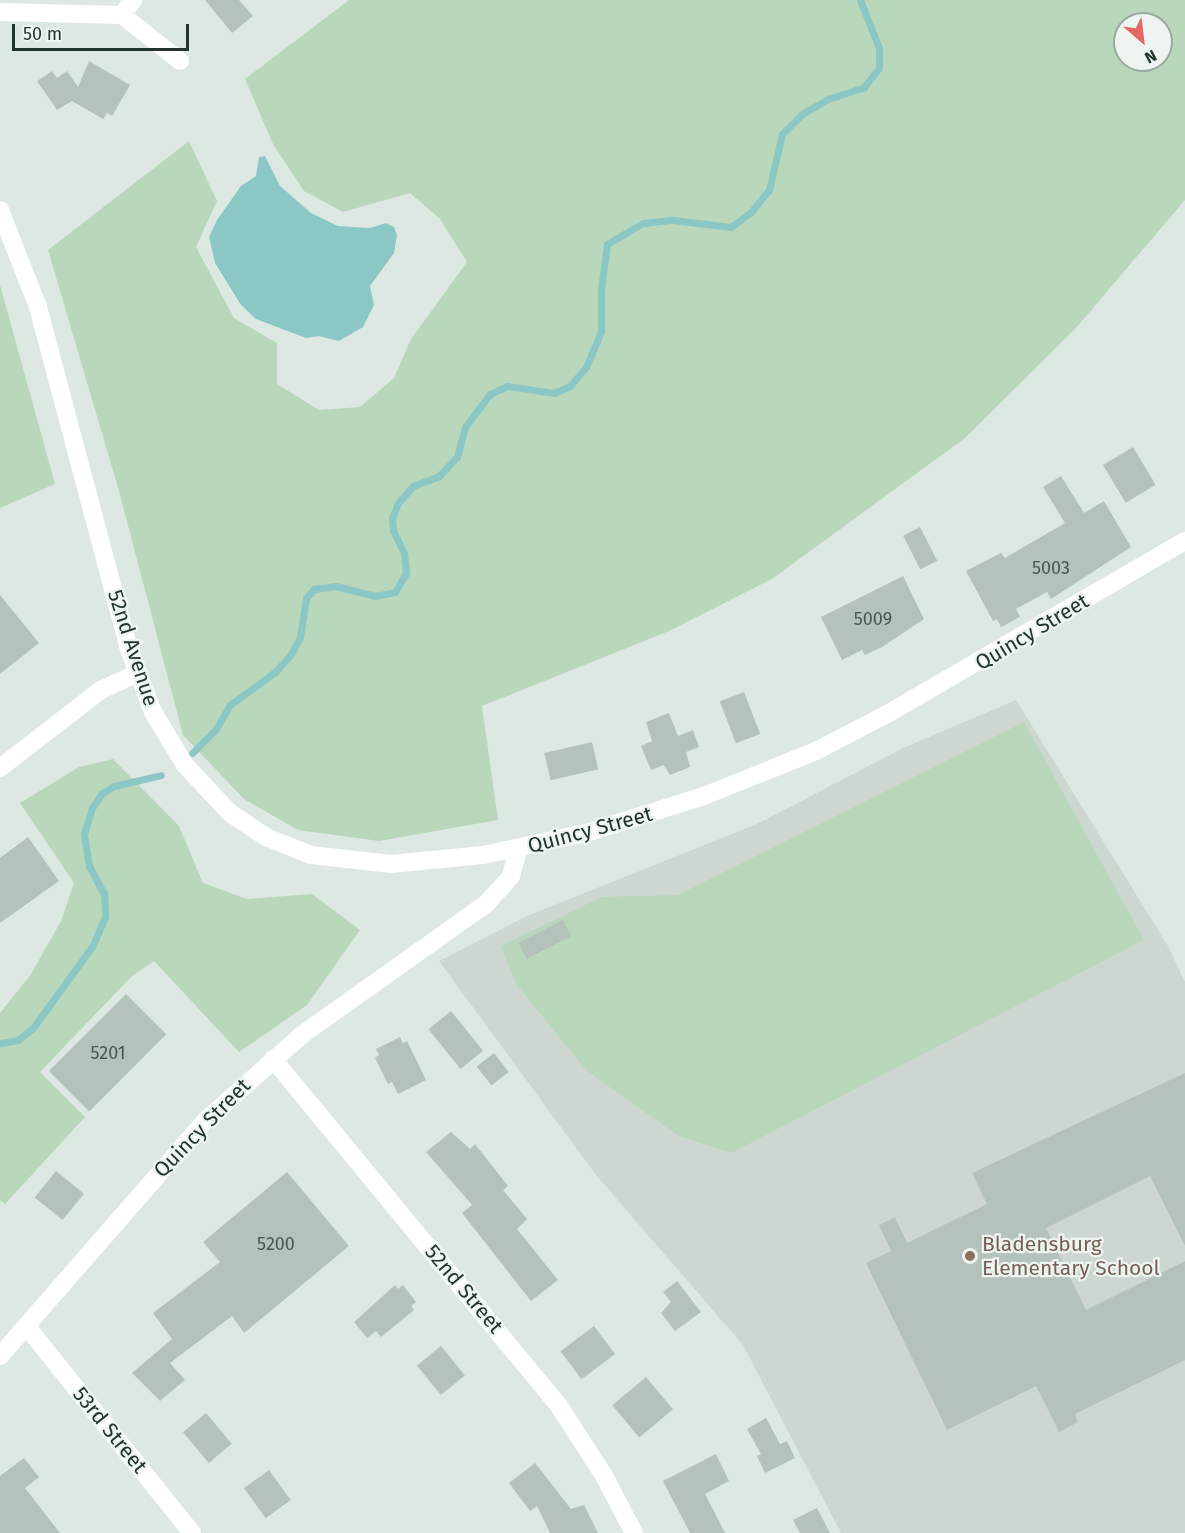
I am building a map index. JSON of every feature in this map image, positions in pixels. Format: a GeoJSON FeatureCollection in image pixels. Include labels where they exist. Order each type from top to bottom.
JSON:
{"type":"FeatureCollection","features":[{"type":"Feature","properties":{"kind":"street"},"geometry":{"type":"LineString","coordinates":[[122,15],[133,0]]}},
{"type":"Feature","properties":{"kind":"street"},"geometry":{"type":"LineString","coordinates":[[0,12],[122,15],[180,61]]}},
{"type":"Feature","properties":{"kind":"street","name":"52nd Avenue"},"geometry":{"type":"LineString","coordinates":[[0,211],[24,263],[38,307],[137,674],[163,731],[185,765],[230,813],[266,837],[311,855],[361,863],[421,862],[518,849]]}},
{"type":"Feature","properties":{"kind":"street","name":"Quincy Street"},"geometry":{"type":"LineString","coordinates":[[0,1356],[205,1121],[273,1059],[487,903],[511,876],[518,849],[660,811],[816,751],[967,670],[1185,541]]}},
{"type":"Feature","properties":{"kind":"street"},"geometry":{"type":"LineString","coordinates":[[0,768],[101,690],[137,674]]}},
{"type":"Feature","properties":{"kind":"street","name":"52nd Street"},"geometry":{"type":"LineString","coordinates":[[273,1059],[557,1403],[603,1474],[634,1533]]}},
{"type":"Feature","properties":{"kind":"street","name":"53rd Street"},"geometry":{"type":"LineString","coordinates":[[27,1327],[192,1533]]}},
{"type":"Feature","properties":{"kind":"shaded area"},"geometry":{"type":"Polygon","coordinates":[[[1016,700],[1168,946],[1185,982],[1185,1533],[841,1533],[743,1345],[596,1175],[439,961],[527,916],[757,824],[903,748],[1016,700]]]}},
{"type":"Feature","properties":{"kind":"green space"},"geometry":{"type":"Polygon","coordinates":[[[349,0],[1185,0],[1185,200],[1076,328],[965,438],[772,579],[669,631],[482,706],[498,820],[379,841],[298,830],[244,799],[183,735],[119,491],[48,250],[189,141],[217,201],[196,247],[234,318],[277,343],[277,384],[319,410],[360,407],[394,378],[411,339],[467,262],[440,219],[410,193],[343,212],[304,191],[273,144],[245,79],[349,0]]]}},
{"type":"Feature","properties":{"kind":"green space"},"geometry":{"type":"Polygon","coordinates":[[[0,285],[55,484],[0,508],[0,285]]]}},
{"type":"Feature","properties":{"kind":"green space"},"geometry":{"type":"Polygon","coordinates":[[[1024,722],[1144,940],[731,1153],[679,1136],[587,1071],[516,984],[501,946],[602,897],[678,895],[1024,722]]]}},
{"type":"Feature","properties":{"kind":"green space"},"geometry":{"type":"Polygon","coordinates":[[[113,759],[179,826],[203,883],[247,899],[312,894],[360,930],[307,1005],[239,1052],[154,961],[132,976],[40,1072],[85,1117],[5,1204],[0,1200],[0,1013],[31,974],[61,921],[74,883],[20,803],[79,767],[113,759]]]}},
{"type":"Feature","properties":{"kind":"water"},"geometry":{"type":"Polygon","coordinates":[[[265,156],[280,186],[311,213],[338,226],[370,228],[386,223],[394,227],[397,235],[394,253],[370,286],[374,305],[363,327],[339,341],[319,336],[306,338],[256,319],[241,305],[215,263],[209,237],[217,220],[241,186],[256,176],[259,157],[265,156]]]}},
{"type":"Feature","properties":{"kind":"building"},"geometry":{"type":"Polygon","coordinates":[[[205,0],[239,0],[253,16],[232,33],[205,0]]]}},
{"type":"Feature","properties":{"kind":"building"},"geometry":{"type":"Polygon","coordinates":[[[89,61],[130,85],[112,116],[107,113],[103,119],[72,101],[57,110],[37,81],[52,71],[57,78],[67,71],[78,87],[89,61]]]}},
{"type":"Feature","properties":{"kind":"building"},"geometry":{"type":"Polygon","coordinates":[[[1133,447],[1156,485],[1126,503],[1103,465],[1133,447]]]}},
{"type":"Feature","properties":{"kind":"building"},"geometry":{"type":"Polygon","coordinates":[[[1061,476],[1084,513],[1104,501],[1131,547],[1051,599],[1047,592],[1016,609],[1020,617],[1001,627],[997,619],[993,621],[966,571],[1001,553],[1005,558],[1065,523],[1043,487],[1061,476]]]}},
{"type":"Feature","properties":{"kind":"building"},"geometry":{"type":"Polygon","coordinates":[[[920,527],[937,561],[920,569],[903,536],[920,527]]]}},
{"type":"Feature","properties":{"kind":"building"},"geometry":{"type":"Polygon","coordinates":[[[903,576],[924,619],[882,647],[865,655],[862,650],[842,660],[821,617],[903,576]]]}},
{"type":"Feature","properties":{"kind":"building"},"geometry":{"type":"Polygon","coordinates":[[[0,595],[39,643],[0,674],[0,595]]]}},
{"type":"Feature","properties":{"kind":"building"},"geometry":{"type":"Polygon","coordinates":[[[744,692],[760,734],[736,743],[720,701],[744,692]]]}},
{"type":"Feature","properties":{"kind":"building"},"geometry":{"type":"Polygon","coordinates":[[[669,713],[678,736],[693,730],[699,747],[686,752],[690,767],[670,775],[664,765],[651,770],[641,746],[652,741],[646,722],[669,713]]]}},
{"type":"Feature","properties":{"kind":"building"},"geometry":{"type":"Polygon","coordinates":[[[592,742],[598,769],[551,780],[544,753],[592,742]]]}},
{"type":"Feature","properties":{"kind":"building"},"geometry":{"type":"Polygon","coordinates":[[[28,837],[59,881],[0,923],[0,858],[28,837]]]}},
{"type":"Feature","properties":{"kind":"building"},"geometry":{"type":"Polygon","coordinates":[[[563,920],[571,936],[527,959],[518,943],[563,920]]]}},
{"type":"Feature","properties":{"kind":"building"},"geometry":{"type":"Polygon","coordinates":[[[126,994],[166,1034],[89,1111],[49,1071],[126,994]]]}},
{"type":"Feature","properties":{"kind":"building"},"geometry":{"type":"Polygon","coordinates":[[[451,1011],[483,1051],[461,1069],[428,1029],[451,1011]]]}},
{"type":"Feature","properties":{"kind":"building"},"geometry":{"type":"Polygon","coordinates":[[[400,1037],[403,1043],[407,1041],[426,1080],[398,1094],[392,1082],[388,1084],[375,1058],[379,1055],[376,1049],[400,1037]]]}},
{"type":"Feature","properties":{"kind":"building"},"geometry":{"type":"Polygon","coordinates":[[[494,1053],[509,1072],[491,1085],[477,1067],[494,1053]]]}},
{"type":"Feature","properties":{"kind":"building","name":"Bladensburg Elementary School"},"geometry":{"type":"Polygon","coordinates":[[[1185,1073],[1185,1246],[1150,1176],[1046,1228],[1086,1310],[1185,1261],[1185,1360],[1075,1414],[1078,1422],[1059,1432],[1036,1386],[947,1430],[866,1263],[891,1251],[879,1225],[895,1217],[907,1243],[987,1204],[972,1173],[1185,1073]]]}},
{"type":"Feature","properties":{"kind":"building"},"geometry":{"type":"Polygon","coordinates":[[[451,1132],[470,1149],[475,1144],[508,1186],[503,1190],[527,1219],[517,1229],[558,1280],[531,1301],[462,1213],[472,1205],[426,1152],[451,1132]]]}},
{"type":"Feature","properties":{"kind":"building"},"geometry":{"type":"Polygon","coordinates":[[[56,1171],[84,1194],[63,1220],[35,1197],[56,1171]]]}},
{"type":"Feature","properties":{"kind":"building"},"geometry":{"type":"Polygon","coordinates":[[[287,1172],[349,1246],[244,1333],[232,1316],[170,1363],[185,1380],[160,1401],[132,1373],[172,1339],[153,1313],[220,1262],[203,1242],[287,1172]]]}},
{"type":"Feature","properties":{"kind":"building"},"geometry":{"type":"Polygon","coordinates":[[[677,1281],[701,1312],[675,1331],[661,1313],[671,1302],[663,1292],[677,1281]]]}},
{"type":"Feature","properties":{"kind":"building"},"geometry":{"type":"Polygon","coordinates":[[[395,1285],[398,1289],[403,1285],[416,1302],[411,1306],[414,1310],[381,1337],[376,1331],[367,1338],[354,1322],[395,1285]]]}},
{"type":"Feature","properties":{"kind":"building"},"geometry":{"type":"Polygon","coordinates":[[[594,1326],[615,1354],[582,1379],[560,1351],[594,1326]]]}},
{"type":"Feature","properties":{"kind":"building"},"geometry":{"type":"Polygon","coordinates":[[[441,1346],[465,1376],[441,1395],[417,1366],[441,1346]]]}},
{"type":"Feature","properties":{"kind":"building"},"geometry":{"type":"Polygon","coordinates":[[[646,1377],[673,1409],[639,1437],[612,1405],[646,1377]]]}},
{"type":"Feature","properties":{"kind":"building"},"geometry":{"type":"Polygon","coordinates":[[[206,1413],[232,1444],[209,1463],[183,1432],[206,1413]]]}},
{"type":"Feature","properties":{"kind":"building"},"geometry":{"type":"Polygon","coordinates":[[[766,1418],[780,1444],[787,1441],[795,1458],[765,1473],[757,1456],[761,1454],[747,1429],[766,1418]]]}},
{"type":"Feature","properties":{"kind":"building"},"geometry":{"type":"Polygon","coordinates":[[[716,1454],[729,1481],[705,1494],[725,1533],[690,1533],[663,1481],[716,1454]]]}},
{"type":"Feature","properties":{"kind":"building"},"geometry":{"type":"Polygon","coordinates":[[[24,1458],[39,1477],[25,1488],[60,1533],[0,1533],[0,1476],[24,1458]]]}},
{"type":"Feature","properties":{"kind":"building"},"geometry":{"type":"Polygon","coordinates":[[[535,1463],[571,1509],[584,1505],[598,1533],[550,1533],[537,1506],[530,1511],[509,1483],[535,1463]]]}},
{"type":"Feature","properties":{"kind":"building"},"geometry":{"type":"Polygon","coordinates":[[[269,1470],[291,1500],[266,1518],[244,1488],[269,1470]]]}},
{"type":"Feature","properties":{"kind":"building"},"geometry":{"type":"Polygon","coordinates":[[[817,1508],[830,1533],[800,1533],[793,1520],[817,1508]]]}},
{"type":"Feature","properties":{"kind":"waterway"},"geometry":{"type":"LineString","coordinates":[[192,753],[216,729],[230,705],[275,672],[291,654],[300,637],[306,598],[314,589],[336,586],[375,596],[395,592],[406,573],[404,553],[393,530],[392,518],[398,503],[413,486],[439,476],[457,457],[465,427],[490,394],[507,386],[554,393],[570,386],[586,367],[601,331],[601,290],[607,244],[643,223],[673,220],[731,227],[751,212],[769,190],[782,134],[802,114],[828,99],[864,87],[879,68],[879,48],[860,0]]}},
{"type":"Feature","properties":{"kind":"waterway"},"geometry":{"type":"LineString","coordinates":[[0,1043],[18,1040],[33,1028],[93,945],[105,917],[104,894],[89,866],[84,834],[92,808],[102,793],[114,786],[161,775]]}},
{"type":"Feature","properties":{"kind":"place","name":"Bladensburg Elementary School"},"geometry":{"type":"Point","coordinates":[970,1256]}}]}
